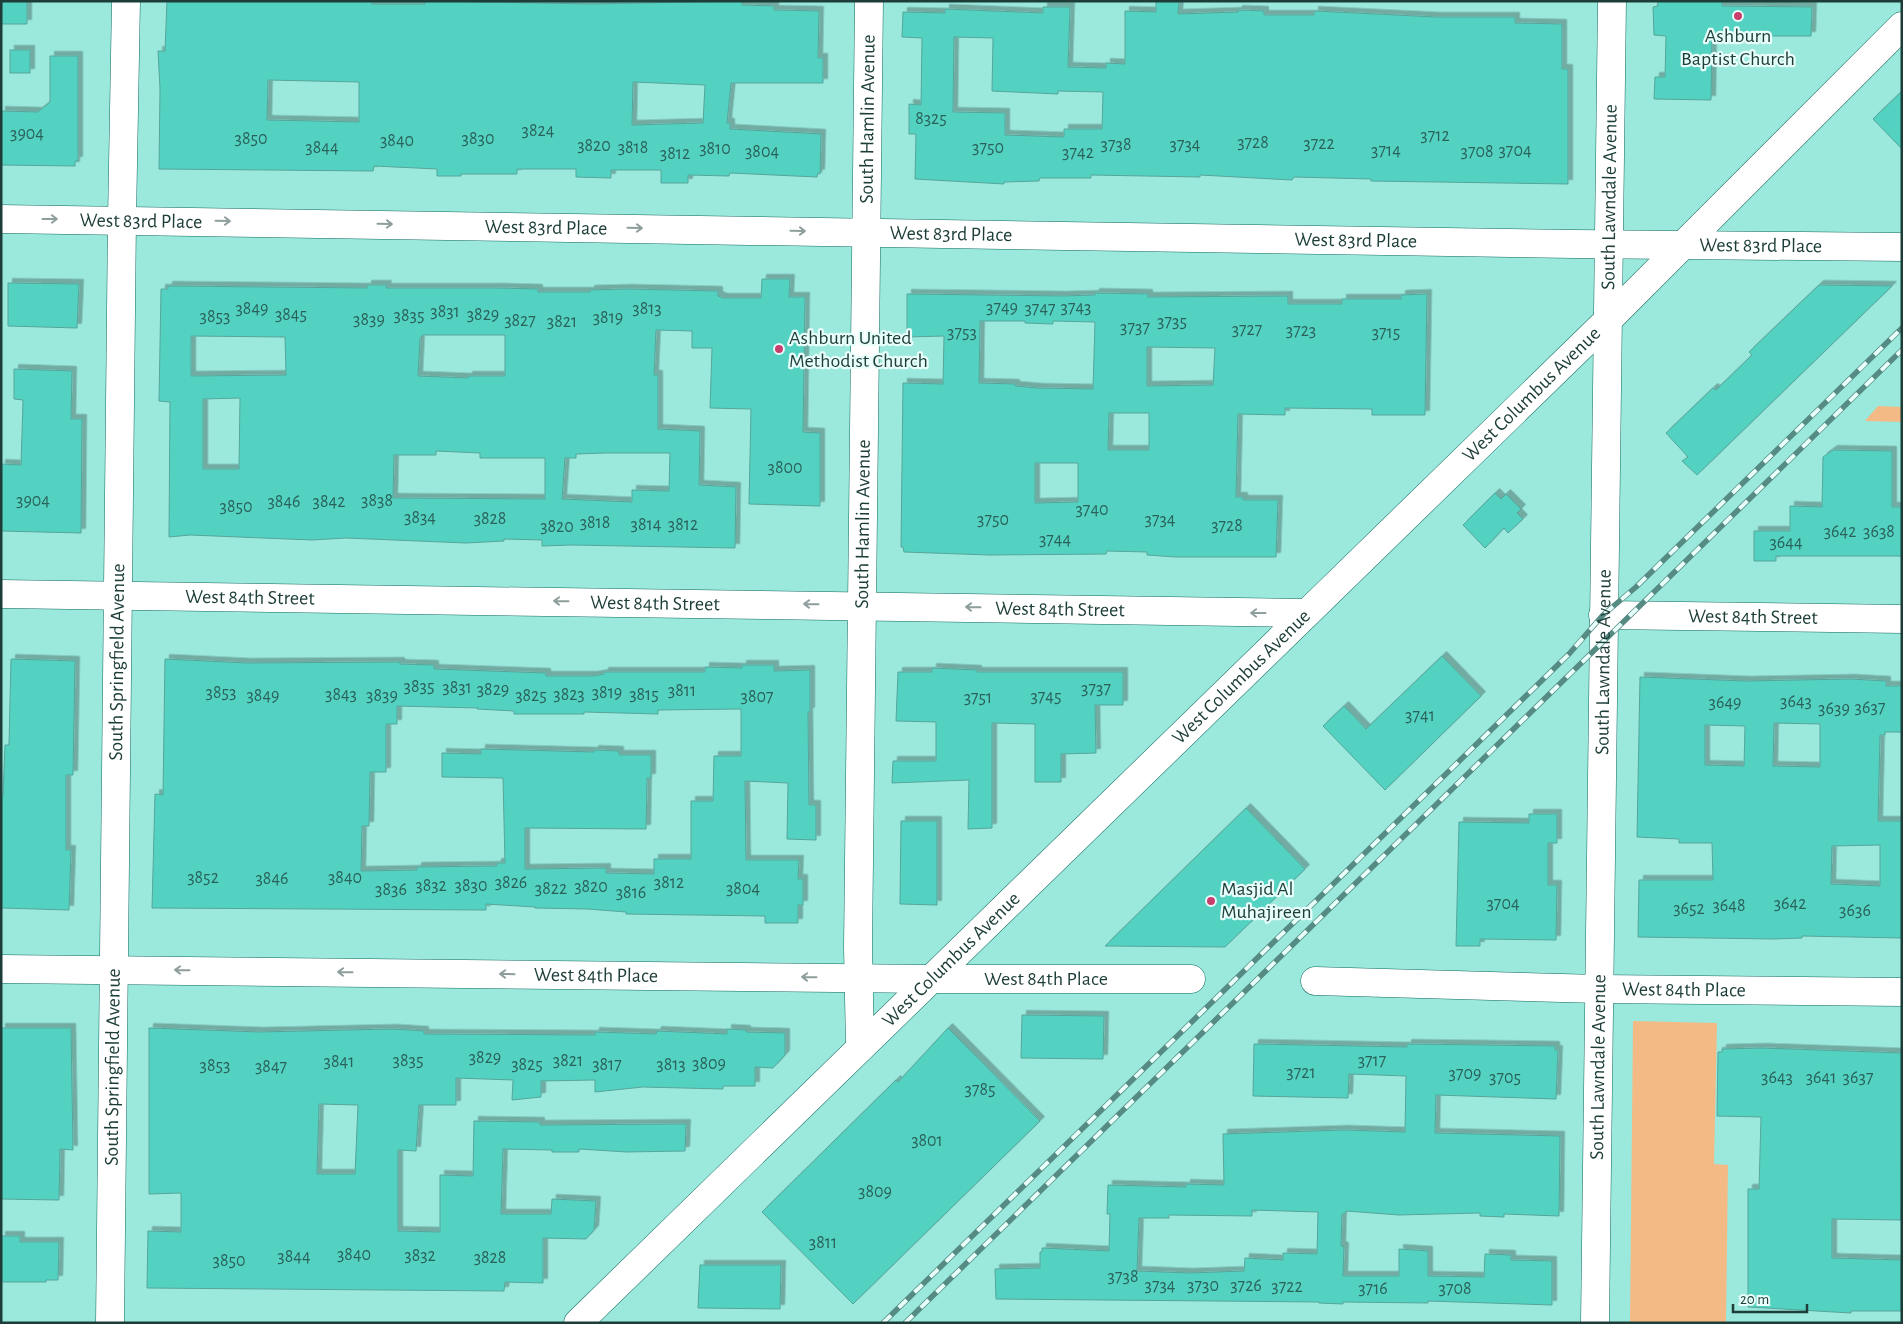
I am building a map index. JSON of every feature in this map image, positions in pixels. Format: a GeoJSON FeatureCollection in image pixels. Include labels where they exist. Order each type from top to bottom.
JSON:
{"type":"FeatureCollection","features":[{"type":"Feature","properties":{"kind":"street","name":"South Springfield Avenue"},"geometry":{"type":"LineString","coordinates":[[110,1323],[126,1]]}},
{"type":"Feature","properties":{"kind":"street","name":"South Hamlin Avenue"},"geometry":{"type":"LineString","coordinates":[[860,1048],[858,977],[869,1]]}},
{"type":"Feature","properties":{"kind":"street","name":"South Lawndale Avenue"},"geometry":{"type":"LineString","coordinates":[[1594,1323],[1612,1]]}},
{"type":"Feature","properties":{"kind":"street","name":"West Columbus Avenue"},"geometry":{"type":"LineString","coordinates":[[578,1323],[1607,320],[1902,26]]}},
{"type":"Feature","properties":{"kind":"street","name":"West 83rd Place"},"geometry":{"type":"LineString","coordinates":[[1,219],[122,219],[1608,244],[1902,247]]}},
{"type":"Feature","properties":{"kind":"street","name":"West 84th Street"},"geometry":{"type":"LineString","coordinates":[[1,594],[862,605],[1307,613]]}},
{"type":"Feature","properties":{"kind":"street","name":"West 84th Street"},"geometry":{"type":"LineString","coordinates":[[1603,615],[1902,619]]}},
{"type":"Feature","properties":{"kind":"street","name":"West 84th Place"},"geometry":{"type":"LineString","coordinates":[[1,968],[1192,979]]}},
{"type":"Feature","properties":{"kind":"street","name":"West 84th Place"},"geometry":{"type":"LineString","coordinates":[[1314,981],[1599,989],[1902,992]]}},
{"type":"Feature","properties":{"kind":"shaded area"},"geometry":{"type":"Polygon","coordinates":[[[1878,406],[1902,407],[1902,422],[1865,421],[1878,406]]]}},
{"type":"Feature","properties":{"kind":"shaded area"},"geometry":{"type":"Polygon","coordinates":[[[1633,1021],[1717,1023],[1714,1164],[1728,1165],[1726,1323],[1630,1323],[1633,1021]]]}},
{"type":"Feature","properties":{"kind":"building"},"geometry":{"type":"Polygon","coordinates":[[[2,1],[27,1],[27,24],[1,24],[2,1]]]}},
{"type":"Feature","properties":{"kind":"building"},"geometry":{"type":"Polygon","coordinates":[[[167,1],[372,1],[372,4],[425,4],[425,1],[591,4],[742,1],[742,5],[774,6],[774,10],[819,11],[818,58],[823,58],[823,83],[731,83],[727,123],[730,123],[730,129],[821,134],[820,174],[818,173],[817,177],[730,173],[729,176],[688,175],[688,183],[661,183],[661,170],[611,170],[611,178],[576,177],[576,169],[517,169],[517,174],[437,176],[437,169],[374,166],[373,171],[159,169],[160,89],[158,51],[165,51],[167,1]],[[268,80],[267,120],[359,122],[359,82],[268,80]],[[633,82],[632,125],[703,123],[705,85],[633,82]]]}},
{"type":"Feature","properties":{"kind":"building"},"geometry":{"type":"Polygon","coordinates":[[[1156,1],[1179,1],[1178,14],[1238,12],[1238,10],[1264,11],[1264,15],[1314,15],[1314,11],[1436,17],[1515,17],[1515,23],[1562,24],[1562,69],[1568,69],[1568,184],[1371,181],[1371,179],[1294,177],[1292,180],[1200,175],[1200,177],[1091,175],[1091,178],[1040,178],[1039,181],[1004,182],[1004,184],[915,179],[916,134],[909,134],[909,104],[921,105],[922,38],[902,37],[903,12],[945,13],[945,9],[1043,13],[1043,7],[1070,7],[1068,67],[1106,68],[1106,63],[1125,64],[1125,11],[1156,12],[1156,1]],[[954,37],[953,112],[1005,113],[1005,135],[1064,137],[1064,129],[1102,129],[1103,92],[1058,91],[1058,94],[992,91],[993,38],[954,37]]]}},
{"type":"Feature","properties":{"kind":"building","name":"Ashburn Baptist Church"},"geometry":{"type":"Polygon","coordinates":[[[1658,1],[1722,1],[1722,6],[1812,7],[1811,36],[1712,36],[1711,100],[1654,99],[1655,77],[1665,77],[1666,36],[1654,35],[1653,7],[1658,6],[1658,1]]]}},
{"type":"Feature","properties":{"kind":"building"},"geometry":{"type":"Polygon","coordinates":[[[10,50],[30,50],[30,73],[10,73],[10,50]]]}},
{"type":"Feature","properties":{"kind":"building"},"geometry":{"type":"Polygon","coordinates":[[[50,56],[78,56],[78,161],[75,161],[75,166],[1,165],[1,111],[38,112],[50,102],[50,56]]]}},
{"type":"Feature","properties":{"kind":"building"},"geometry":{"type":"Polygon","coordinates":[[[1902,91],[1902,149],[1873,119],[1902,91]]]}},
{"type":"Feature","properties":{"kind":"building"},"geometry":{"type":"Polygon","coordinates":[[[762,279],[790,279],[789,297],[805,297],[803,432],[820,433],[820,506],[749,504],[751,409],[710,408],[712,348],[692,348],[692,331],[656,330],[654,375],[658,375],[658,429],[700,431],[699,485],[736,487],[735,548],[542,546],[542,540],[504,539],[504,541],[466,543],[346,538],[312,540],[190,535],[169,537],[170,402],[159,401],[161,289],[168,289],[168,286],[367,288],[367,285],[387,285],[386,288],[538,289],[538,292],[590,292],[590,290],[627,289],[718,291],[718,296],[723,298],[761,298],[762,279]],[[423,335],[420,338],[418,376],[468,378],[468,376],[505,376],[505,335],[423,335]],[[191,336],[191,376],[286,375],[285,337],[191,336]],[[240,398],[203,399],[203,469],[239,469],[240,398]],[[436,451],[436,455],[394,455],[393,498],[545,499],[545,458],[480,458],[480,453],[436,451]],[[670,453],[576,454],[576,458],[565,458],[562,499],[632,502],[632,490],[669,491],[670,453]]]}},
{"type":"Feature","properties":{"kind":"building"},"geometry":{"type":"Polygon","coordinates":[[[8,283],[79,284],[77,328],[8,326],[8,283]]]}},
{"type":"Feature","properties":{"kind":"building"},"geometry":{"type":"Polygon","coordinates":[[[1819,285],[1892,286],[1697,475],[1682,461],[1688,457],[1666,433],[1713,388],[1716,390],[1752,355],[1749,352],[1819,285]]]}},
{"type":"Feature","properties":{"kind":"building"},"geometry":{"type":"Polygon","coordinates":[[[1095,293],[1148,294],[1148,297],[1288,296],[1288,304],[1342,304],[1342,299],[1401,299],[1401,295],[1427,294],[1425,415],[1372,415],[1372,409],[1285,408],[1285,415],[1238,414],[1236,497],[1243,497],[1243,500],[1278,500],[1276,557],[1176,557],[1147,555],[1147,552],[1107,551],[1106,554],[989,555],[904,552],[903,547],[901,547],[903,383],[943,384],[944,336],[907,337],[907,294],[1095,295],[1095,293]],[[980,321],[979,383],[1015,384],[1015,386],[1037,388],[1093,389],[1095,322],[1053,321],[1053,324],[1025,323],[1025,321],[980,321]],[[1147,347],[1147,386],[1213,385],[1215,348],[1147,347]],[[1109,413],[1108,450],[1149,450],[1149,413],[1109,413]],[[1035,463],[1035,503],[1078,502],[1078,463],[1035,463]]]}},
{"type":"Feature","properties":{"kind":"building"},"geometry":{"type":"Polygon","coordinates":[[[14,369],[72,371],[71,419],[82,419],[81,533],[1,531],[1,464],[21,465],[23,400],[14,399],[14,369]]]}},
{"type":"Feature","properties":{"kind":"building"},"geometry":{"type":"Polygon","coordinates":[[[1833,450],[1892,451],[1892,507],[1902,507],[1902,556],[1776,556],[1776,561],[1754,561],[1754,531],[1790,531],[1790,506],[1822,507],[1823,457],[1833,450]]]}},
{"type":"Feature","properties":{"kind":"building"},"geometry":{"type":"Polygon","coordinates":[[[1495,493],[1501,499],[1506,494],[1521,509],[1517,513],[1523,519],[1508,533],[1504,528],[1485,548],[1463,525],[1495,493]]]}},
{"type":"Feature","properties":{"kind":"building"},"geometry":{"type":"Polygon","coordinates":[[[1442,656],[1481,696],[1385,790],[1323,726],[1344,706],[1366,729],[1442,656]]]}},
{"type":"Feature","properties":{"kind":"building"},"geometry":{"type":"Polygon","coordinates":[[[11,659],[75,661],[73,775],[66,775],[66,850],[71,850],[69,910],[1,908],[1,796],[3,796],[5,745],[9,745],[11,659]]]}},
{"type":"Feature","properties":{"kind":"building"},"geometry":{"type":"Polygon","coordinates":[[[165,659],[246,663],[400,662],[400,664],[434,665],[434,669],[546,673],[546,676],[593,676],[604,674],[604,672],[705,672],[705,667],[742,668],[742,665],[774,665],[774,671],[810,670],[810,712],[808,712],[809,805],[816,805],[816,840],[787,839],[788,783],[745,781],[746,860],[799,860],[798,879],[803,879],[803,905],[798,905],[798,923],[765,923],[765,916],[626,914],[626,912],[587,909],[535,908],[486,904],[486,910],[152,908],[155,794],[163,795],[165,659]],[[397,706],[397,724],[386,724],[386,772],[370,772],[369,826],[362,826],[361,871],[417,870],[417,867],[497,866],[497,863],[505,863],[503,778],[442,777],[442,753],[481,754],[481,749],[594,752],[594,750],[619,751],[619,755],[651,755],[651,778],[647,778],[646,829],[525,828],[525,869],[606,868],[606,873],[654,874],[654,859],[691,859],[691,801],[713,801],[714,756],[741,756],[741,709],[658,710],[658,714],[584,712],[584,714],[514,714],[514,711],[397,706]]]}},
{"type":"Feature","properties":{"kind":"building"},"geometry":{"type":"Polygon","coordinates":[[[932,668],[977,670],[977,672],[1123,672],[1123,705],[1095,705],[1096,753],[1061,754],[1061,782],[1035,782],[1035,724],[992,723],[992,828],[968,829],[969,780],[892,783],[893,761],[936,761],[936,722],[896,721],[898,672],[932,672],[932,668]]]}},
{"type":"Feature","properties":{"kind":"building"},"geometry":{"type":"Polygon","coordinates":[[[1640,677],[1746,681],[1850,679],[1886,681],[1886,686],[1902,686],[1902,732],[1885,732],[1885,735],[1880,735],[1878,821],[1902,821],[1902,938],[1802,936],[1802,938],[1774,939],[1638,937],[1639,880],[1713,880],[1712,843],[1679,843],[1679,839],[1637,837],[1640,677]],[[1774,723],[1773,766],[1820,767],[1820,724],[1774,723]],[[1705,725],[1705,765],[1744,766],[1745,726],[1705,725]],[[1880,845],[1832,846],[1831,884],[1880,886],[1880,845]]]}},
{"type":"Feature","properties":{"kind":"building","name":"Masjid Al Muhajireen"},"geometry":{"type":"Polygon","coordinates":[[[1246,808],[1305,869],[1225,947],[1105,946],[1246,808]]]}},
{"type":"Feature","properties":{"kind":"building"},"geometry":{"type":"Polygon","coordinates":[[[1529,814],[1557,814],[1557,843],[1548,843],[1548,885],[1557,885],[1556,940],[1480,939],[1480,946],[1456,946],[1459,822],[1529,823],[1529,814]]]}},
{"type":"Feature","properties":{"kind":"building"},"geometry":{"type":"Polygon","coordinates":[[[901,821],[937,821],[937,905],[900,904],[901,821]]]}},
{"type":"Feature","properties":{"kind":"building"},"geometry":{"type":"Polygon","coordinates":[[[1022,1015],[1104,1016],[1103,1059],[1021,1058],[1022,1015]]]}},
{"type":"Feature","properties":{"kind":"building"},"geometry":{"type":"Polygon","coordinates":[[[1,1028],[71,1028],[73,1150],[60,1149],[59,1200],[1,1199],[1,1028]]]}},
{"type":"Feature","properties":{"kind":"building"},"geometry":{"type":"Polygon","coordinates":[[[149,1028],[259,1032],[393,1029],[424,1031],[424,1034],[595,1035],[595,1032],[656,1034],[657,1031],[727,1034],[727,1029],[746,1030],[746,1032],[785,1033],[785,1055],[773,1068],[755,1067],[755,1086],[723,1086],[723,1089],[643,1087],[595,1092],[595,1080],[541,1081],[541,1097],[512,1100],[513,1080],[456,1078],[456,1105],[419,1105],[416,1151],[398,1150],[398,1231],[440,1232],[440,1175],[473,1176],[474,1121],[540,1122],[540,1125],[686,1124],[685,1151],[627,1152],[579,1149],[579,1152],[552,1152],[552,1150],[503,1149],[501,1214],[551,1214],[552,1199],[596,1201],[594,1230],[586,1239],[543,1238],[543,1283],[505,1282],[504,1291],[147,1288],[148,1231],[181,1232],[181,1193],[149,1194],[149,1028]],[[319,1104],[317,1174],[355,1174],[358,1105],[319,1104]]]}},
{"type":"Feature","properties":{"kind":"building"},"geometry":{"type":"Polygon","coordinates":[[[948,1028],[1040,1121],[853,1304],[762,1212],[896,1080],[898,1082],[948,1028]]]}},
{"type":"Feature","properties":{"kind":"building"},"geometry":{"type":"Polygon","coordinates":[[[1254,1044],[1407,1047],[1407,1044],[1555,1046],[1555,1050],[1558,1050],[1556,1099],[1436,1095],[1435,1133],[1560,1136],[1559,1216],[1504,1214],[1504,1217],[1480,1216],[1480,1213],[1399,1215],[1346,1211],[1345,1214],[1342,1214],[1341,1246],[1344,1247],[1343,1276],[1399,1276],[1399,1249],[1428,1251],[1428,1276],[1484,1277],[1485,1254],[1511,1255],[1511,1260],[1552,1261],[1552,1305],[1428,1301],[1428,1303],[1343,1302],[1343,1304],[1319,1302],[996,1299],[995,1269],[1040,1268],[1040,1252],[1042,1252],[1042,1248],[1109,1251],[1110,1214],[1107,1214],[1108,1185],[1186,1187],[1186,1184],[1224,1185],[1223,1134],[1344,1130],[1405,1132],[1406,1076],[1349,1074],[1348,1098],[1253,1096],[1254,1044]],[[1252,1210],[1252,1216],[1169,1215],[1169,1218],[1139,1218],[1137,1271],[1189,1273],[1244,1271],[1245,1258],[1283,1260],[1283,1253],[1317,1254],[1318,1212],[1252,1210]]]}},
{"type":"Feature","properties":{"kind":"building"},"geometry":{"type":"Polygon","coordinates":[[[1762,1048],[1902,1053],[1901,1220],[1832,1219],[1832,1258],[1901,1260],[1901,1311],[1851,1311],[1851,1313],[1748,1307],[1748,1189],[1759,1189],[1761,1117],[1717,1116],[1718,1052],[1722,1052],[1722,1049],[1762,1048]]]}},
{"type":"Feature","properties":{"kind":"building"},"geometry":{"type":"Polygon","coordinates":[[[1,1236],[20,1236],[20,1242],[59,1242],[58,1280],[46,1280],[46,1282],[1,1282],[1,1236]]]}},
{"type":"Feature","properties":{"kind":"building"},"geometry":{"type":"Polygon","coordinates":[[[700,1265],[781,1265],[780,1309],[698,1308],[700,1265]]]}},
{"type":"Feature","properties":{"kind":"railway"},"geometry":{"type":"LineString","coordinates":[[883,1323],[1569,654],[1603,615],[1636,587],[1902,328]]}},
{"type":"Feature","properties":{"kind":"railway"},"geometry":{"type":"LineString","coordinates":[[905,1323],[1902,350]]}},
{"type":"Feature","properties":{"kind":"place","name":"Ashburn Baptist Church"},"geometry":{"type":"Point","coordinates":[1738,16]}},
{"type":"Feature","properties":{"kind":"place","name":"Ashburn United Methodist Church"},"geometry":{"type":"Point","coordinates":[779,349]}},
{"type":"Feature","properties":{"kind":"place","name":"Masjid Al Muhajireen"},"geometry":{"type":"Point","coordinates":[1211,901]}}]}
